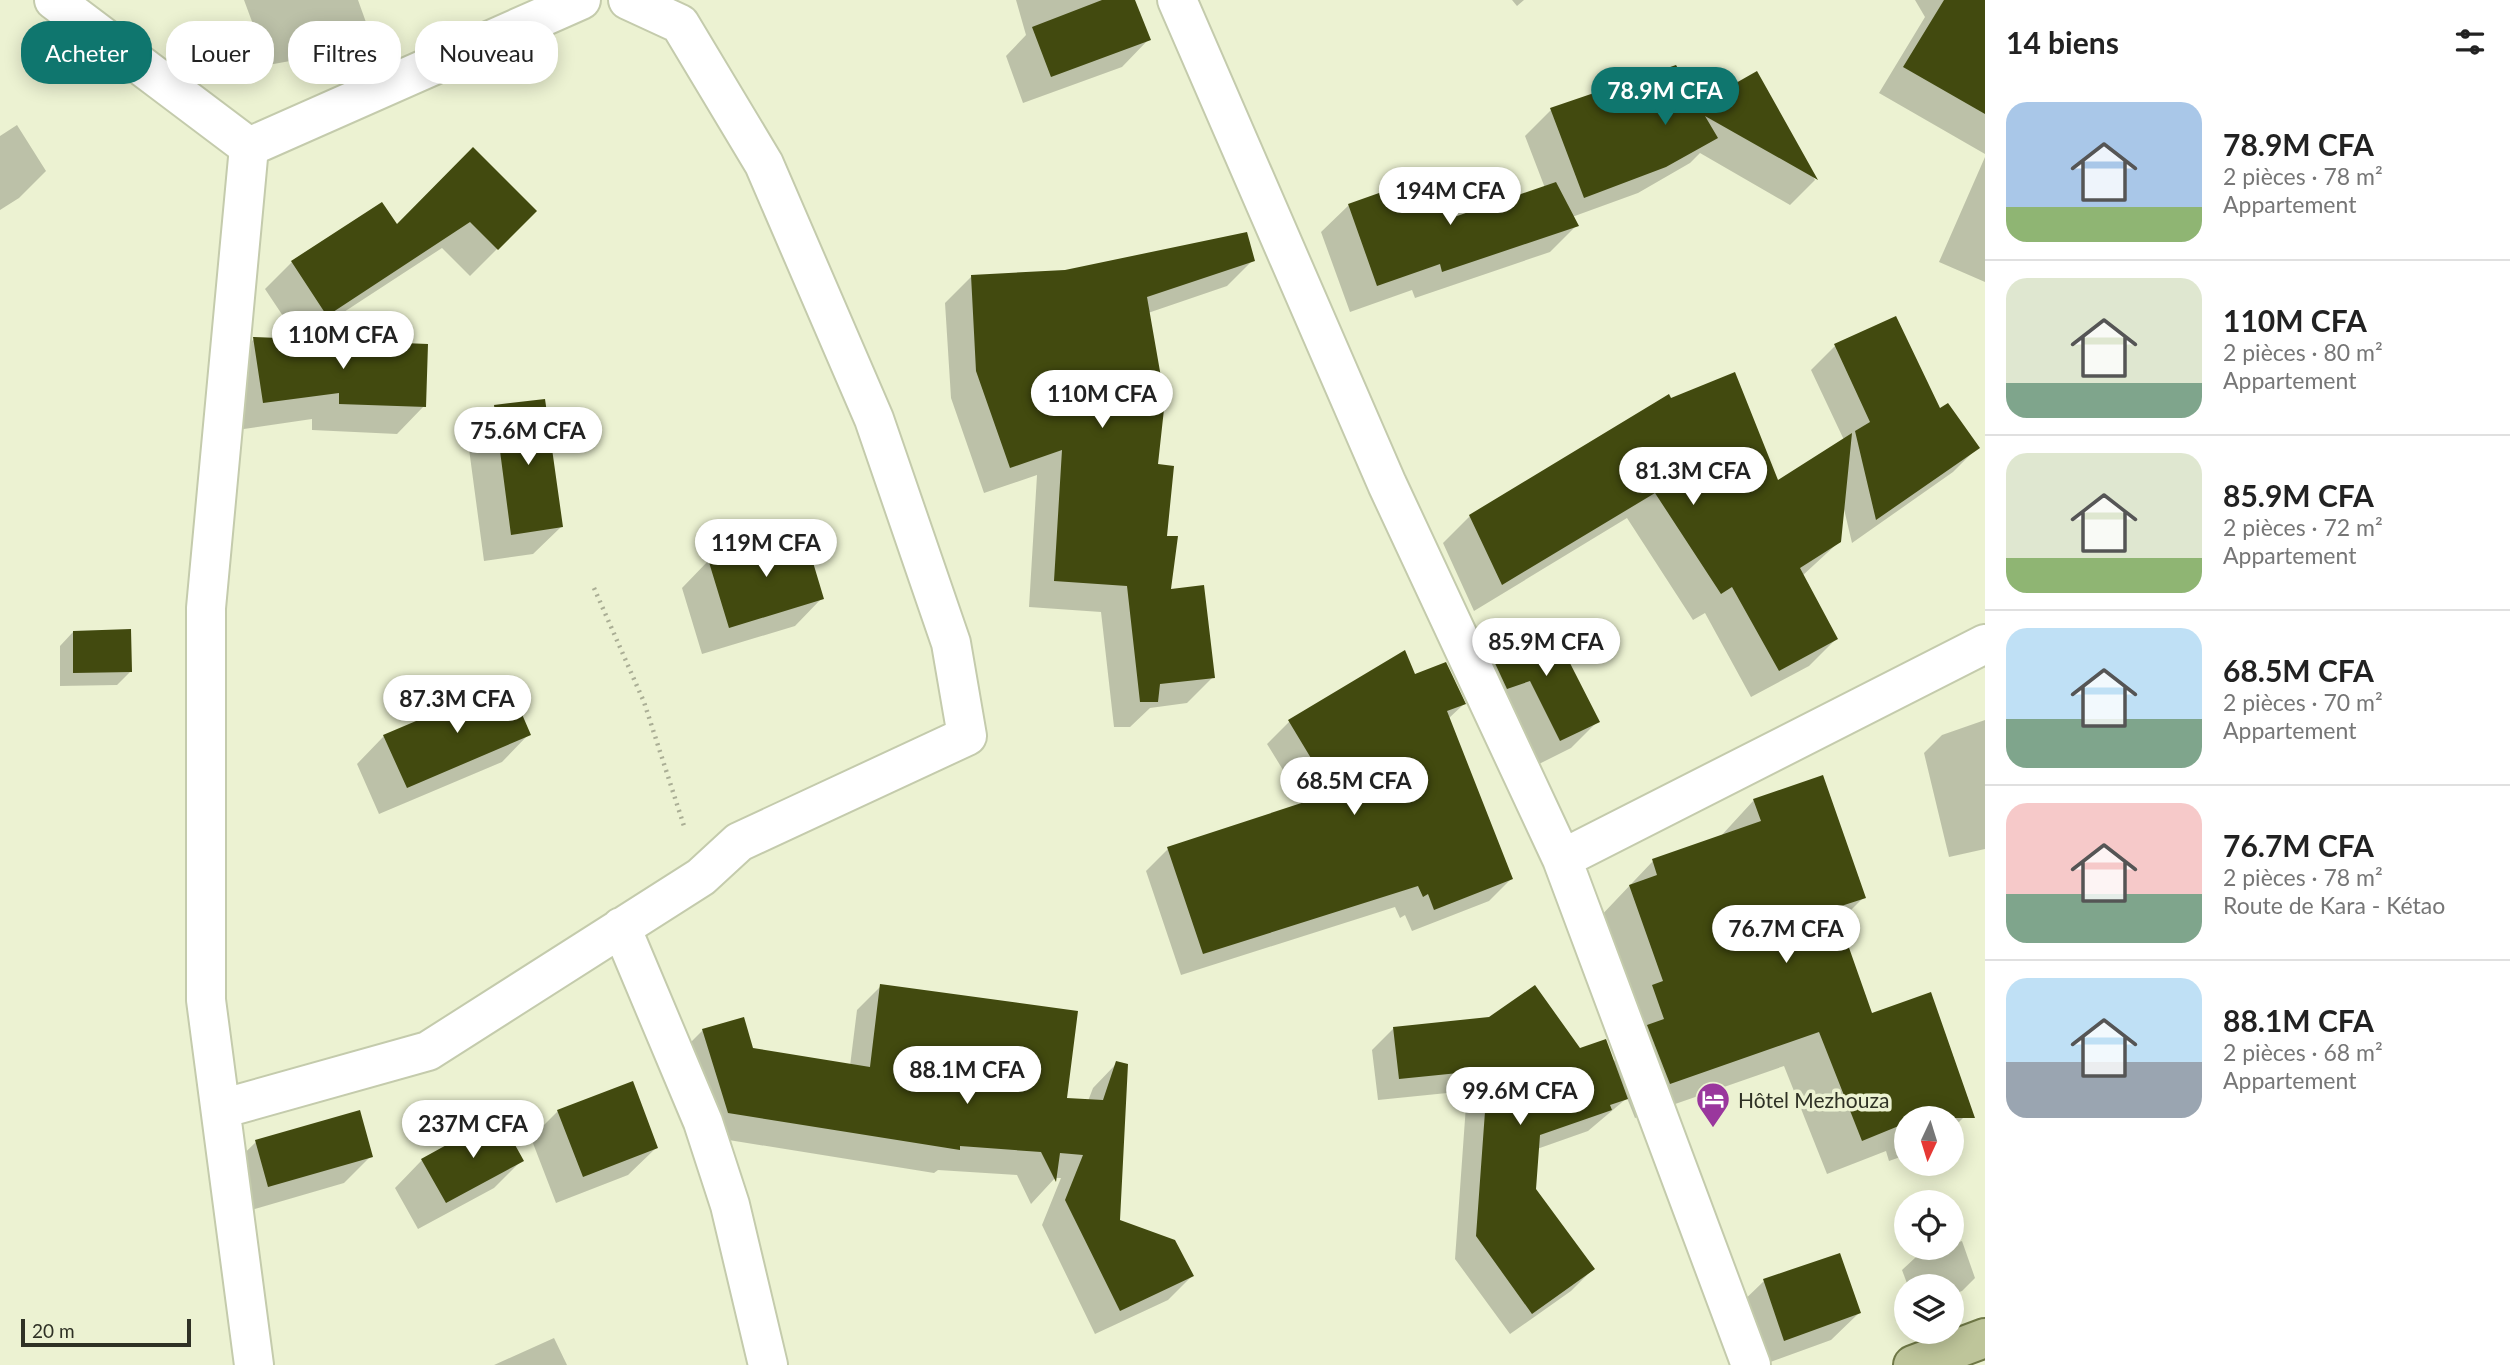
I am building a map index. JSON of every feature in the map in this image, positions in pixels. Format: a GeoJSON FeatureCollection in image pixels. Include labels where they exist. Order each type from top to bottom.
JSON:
{"type":"FeatureCollection","features":[{"type":"Feature","properties":{"kind":"main road"},"geometry":{"type":"LineString","coordinates":[[1913,1365],[1985,1338]]}},
{"type":"Feature","properties":{"kind":"street"},"geometry":{"type":"LineString","coordinates":[[54,0],[249,147]]}},
{"type":"Feature","properties":{"kind":"street"},"geometry":{"type":"LineString","coordinates":[[249,147],[581,0]]}},
{"type":"Feature","properties":{"kind":"street"},"geometry":{"type":"LineString","coordinates":[[220,1110],[428,1051],[701,877],[739,842],[967,736],[951,643],[874,419],[764,164],[680,24],[628,0]]}},
{"type":"Feature","properties":{"kind":"street"},"geometry":{"type":"LineString","coordinates":[[1177,0],[1387,484],[1562,859],[1751,1365]]}},
{"type":"Feature","properties":{"kind":"street"},"geometry":{"type":"LineString","coordinates":[[249,147],[206,608],[206,1000],[254,1365]]}},
{"type":"Feature","properties":{"kind":"street"},"geometry":{"type":"LineString","coordinates":[[1562,859],[1985,644]]}},
{"type":"Feature","properties":{"kind":"street"},"geometry":{"type":"LineString","coordinates":[[621,927],[703,1122],[730,1205],[768,1365]]}},
{"type":"Feature","properties":{"kind":"path"},"geometry":{"type":"LineString","coordinates":[[594,588],[644,702],[701,877]]}},
{"type":"Feature","properties":{"kind":"building"},"geometry":{"type":"Polygon","coordinates":[[[1102,0],[1135,0],[1151,40],[1051,77],[1032,27],[1102,0]]]}},
{"type":"Feature","properties":{"kind":"building"},"geometry":{"type":"Polygon","coordinates":[[[1944,0],[1985,0],[1985,114],[1903,67],[1944,0]]]}},
{"type":"Feature","properties":{"kind":"building"},"geometry":{"type":"Polygon","coordinates":[[[1676,65],[1699,104],[1757,71],[1818,180],[1705,116],[1718,138],[1666,167],[1584,198],[1550,108],[1676,65]]]}},
{"type":"Feature","properties":{"kind":"building"},"geometry":{"type":"Polygon","coordinates":[[[473,147],[537,211],[498,250],[470,222],[327,316],[291,261],[382,202],[397,224],[473,147]]]}},
{"type":"Feature","properties":{"kind":"building"},"geometry":{"type":"Polygon","coordinates":[[[1441,171],[1457,216],[1556,182],[1579,226],[1442,272],[1440,264],[1377,286],[1348,204],[1441,171]]]}},
{"type":"Feature","properties":{"kind":"building"},"geometry":{"type":"Polygon","coordinates":[[[1247,232],[1255,261],[1147,297],[1165,400],[1158,464],[1174,466],[1167,536],[1178,536],[1171,589],[1204,585],[1215,678],[1160,684],[1158,702],[1140,702],[1127,586],[1054,581],[1062,450],[1010,468],[976,371],[971,275],[1065,270],[1247,232]]]}},
{"type":"Feature","properties":{"kind":"building"},"geometry":{"type":"Polygon","coordinates":[[[1896,316],[1940,408],[1948,403],[1980,448],[1876,520],[1855,431],[1870,422],[1834,344],[1896,316]]]}},
{"type":"Feature","properties":{"kind":"building"},"geometry":{"type":"Polygon","coordinates":[[[253,337],[428,344],[426,407],[339,404],[339,393],[263,403],[253,337]]]}},
{"type":"Feature","properties":{"kind":"building"},"geometry":{"type":"Polygon","coordinates":[[[1735,372],[1778,480],[1852,433],[1841,542],[1800,568],[1838,639],[1779,671],[1732,587],[1721,594],[1655,493],[1502,585],[1469,515],[1669,394],[1671,398],[1735,372]]]}},
{"type":"Feature","properties":{"kind":"building"},"geometry":{"type":"Polygon","coordinates":[[[545,399],[563,527],[511,535],[494,405],[545,399]]]}},
{"type":"Feature","properties":{"kind":"building"},"geometry":{"type":"Polygon","coordinates":[[[803,529],[824,599],[729,628],[708,559],[803,529]]]}},
{"type":"Feature","properties":{"kind":"building"},"geometry":{"type":"Polygon","coordinates":[[[1549,622],[1600,722],[1560,741],[1530,681],[1507,689],[1487,646],[1549,622]]]}},
{"type":"Feature","properties":{"kind":"building"},"geometry":{"type":"Polygon","coordinates":[[[131,629],[132,672],[73,673],[73,631],[131,629]]]}},
{"type":"Feature","properties":{"kind":"building"},"geometry":{"type":"Polygon","coordinates":[[[1405,650],[1415,674],[1446,662],[1466,704],[1447,711],[1513,879],[1434,910],[1428,894],[1423,897],[1418,886],[1203,954],[1167,847],[1332,793],[1288,720],[1405,650]]]}},
{"type":"Feature","properties":{"kind":"building"},"geometry":{"type":"Polygon","coordinates":[[[508,682],[531,735],[407,788],[383,735],[508,682]]]}},
{"type":"Feature","properties":{"kind":"building"},"geometry":{"type":"Polygon","coordinates":[[[1823,775],[1866,898],[1835,908],[1872,1013],[1931,992],[1975,1118],[1964,1118],[1964,1106],[1894,1106],[1894,1128],[1862,1141],[1819,1032],[1670,1084],[1647,1025],[1664,1019],[1652,985],[1663,981],[1629,885],[1657,875],[1652,859],[1761,821],[1753,799],[1823,775]]]}},
{"type":"Feature","properties":{"kind":"building"},"geometry":{"type":"Polygon","coordinates":[[[880,984],[1078,1011],[1067,1098],[1103,1100],[1116,1061],[1128,1064],[1120,1220],[1175,1240],[1194,1276],[1120,1311],[1065,1200],[1083,1155],[1060,1153],[1056,1182],[1041,1152],[960,1146],[960,1150],[728,1113],[702,1029],[744,1017],[753,1048],[870,1067],[880,984]]]}},
{"type":"Feature","properties":{"kind":"building"},"geometry":{"type":"Polygon","coordinates":[[[1535,985],[1580,1048],[1606,1039],[1628,1099],[1610,1105],[1612,1110],[1540,1135],[1536,1189],[1595,1269],[1532,1314],[1476,1236],[1488,1070],[1399,1079],[1393,1027],[1489,1017],[1535,985]]]}},
{"type":"Feature","properties":{"kind":"building"},"geometry":{"type":"Polygon","coordinates":[[[633,1081],[658,1148],[583,1177],[557,1110],[633,1081]]]}},
{"type":"Feature","properties":{"kind":"building"},"geometry":{"type":"Polygon","coordinates":[[[360,1110],[373,1157],[268,1187],[255,1140],[360,1110]]]}},
{"type":"Feature","properties":{"kind":"building"},"geometry":{"type":"Polygon","coordinates":[[[499,1116],[524,1161],[446,1203],[421,1159],[499,1116]]]}},
{"type":"Feature","properties":{"kind":"building"},"geometry":{"type":"Polygon","coordinates":[[[1840,1253],[1861,1313],[1784,1341],[1763,1279],[1840,1253]]]}},
{"type":"Feature","properties":{"kind":"place","name":"Hôtel Mezhouza"},"geometry":{"type":"Point","coordinates":[1713,1129]}}]}
